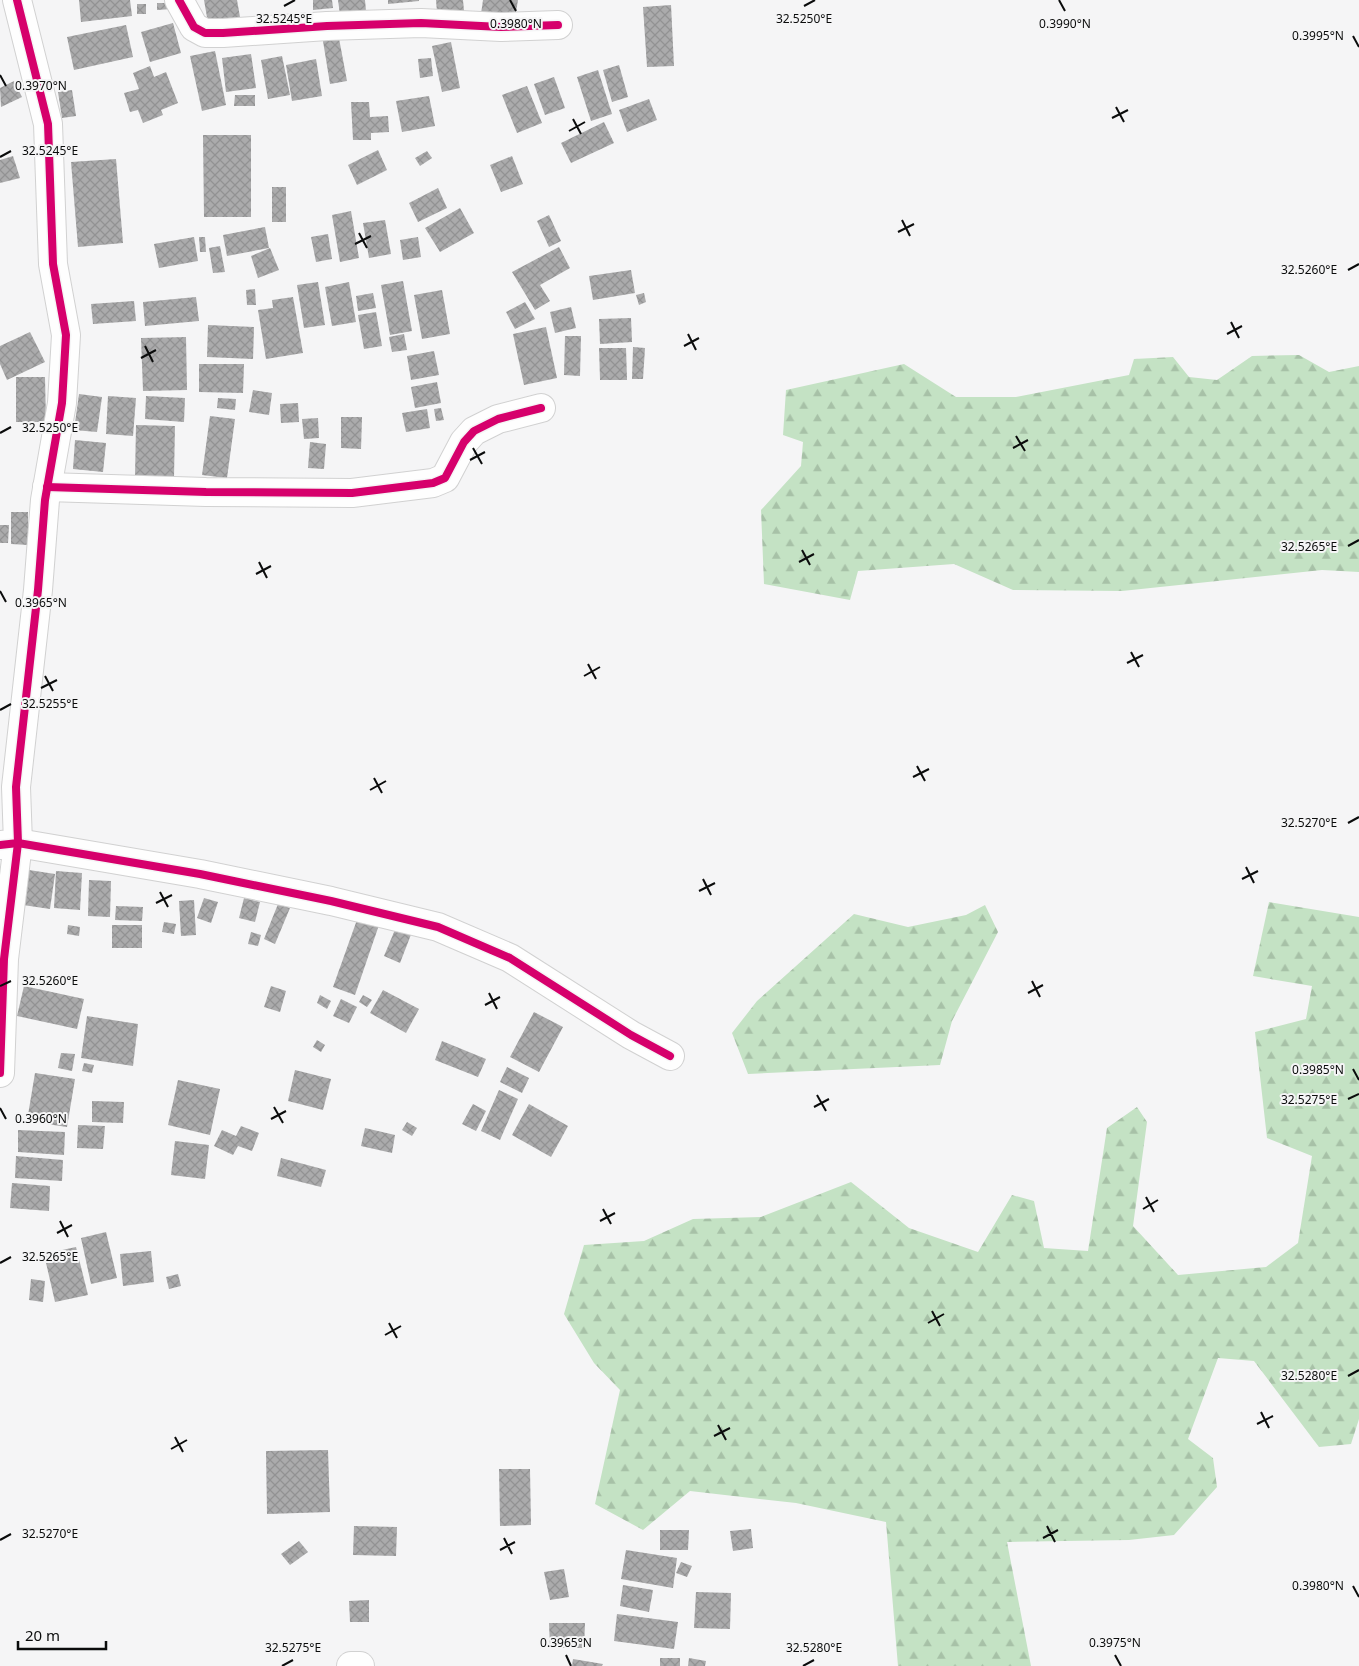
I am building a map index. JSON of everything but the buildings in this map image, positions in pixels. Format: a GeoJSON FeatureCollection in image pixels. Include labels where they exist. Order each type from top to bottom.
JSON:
{"type":"FeatureCollection","features":[{"type":"Feature","properties":{"kind":"street"},"geometry":{"type":"LineString","coordinates":[[0,1073],[9,844],[38,590],[47,487],[62,403],[66,335],[53,264],[48,124],[18,0]]}},
{"type":"Feature","properties":{"kind":"street"},"geometry":{"type":"LineString","coordinates":[[179,0],[194,27],[205,33],[421,22],[501,27],[558,25]]}},
{"type":"Feature","properties":{"kind":"street"},"geometry":{"type":"LineString","coordinates":[[47,487],[206,492],[352,493],[434,483],[445,478],[464,442],[474,431],[498,419],[541,408]]}},
{"type":"Feature","properties":{"kind":"street"},"geometry":{"type":"LineString","coordinates":[[9,844],[210,876],[331,901],[438,927],[510,958],[631,1035],[670,1056]]}},
{"type":"Feature","properties":{"kind":"street"},"geometry":{"type":"LineString","coordinates":[[351,1666],[360,1666]]}},
{"type":"Feature","properties":{"kind":"green space"},"geometry":{"type":"Polygon","coordinates":[[[1299,355],[1329,372],[1359,366],[1359,572],[1322,570],[1122,591],[1013,590],[954,564],[858,571],[850,600],[764,584],[761,510],[801,466],[803,442],[783,435],[786,390],[904,364],[956,397],[1016,397],[1129,375],[1134,359],[1173,357],[1189,377],[1217,380],[1252,356],[1299,355]]]}},
{"type":"Feature","properties":{"kind":"green space"},"geometry":{"type":"Polygon","coordinates":[[[1269,902],[1359,917],[1359,1419],[1351,1444],[1319,1447],[1254,1361],[1218,1358],[1188,1439],[1213,1458],[1217,1487],[1174,1535],[1129,1540],[1007,1542],[1031,1666],[898,1666],[886,1522],[796,1503],[690,1491],[643,1530],[595,1504],[620,1390],[594,1363],[564,1314],[584,1245],[644,1241],[693,1219],[761,1217],[851,1182],[909,1228],[978,1252],[1012,1195],[1034,1201],[1044,1248],[1088,1251],[1107,1128],[1137,1107],[1147,1122],[1133,1226],[1178,1275],[1266,1267],[1298,1243],[1312,1156],[1267,1138],[1255,1032],[1306,1019],[1312,986],[1253,976],[1269,902]]]}},
{"type":"Feature","properties":{"kind":"green space"},"geometry":{"type":"Polygon","coordinates":[[[985,905],[998,932],[952,1021],[940,1065],[748,1074],[732,1033],[757,1001],[854,914],[908,927],[966,915],[985,905]]]}},
{"type":"Feature","properties":{"kind":"cycle path"},"geometry":{"type":"LineString","coordinates":[[0,845],[18,843],[16,787],[38,590],[45,500],[62,403],[66,335],[53,264],[48,124],[17,0]]}},
{"type":"Feature","properties":{"kind":"cycle path"},"geometry":{"type":"LineString","coordinates":[[179,0],[194,27],[205,33],[421,23],[501,27],[558,25]]}},
{"type":"Feature","properties":{"kind":"cycle path"},"geometry":{"type":"LineString","coordinates":[[47,487],[206,492],[352,493],[433,483],[445,478],[464,442],[474,431],[498,419],[541,408]]}},
{"type":"Feature","properties":{"kind":"cycle path"},"geometry":{"type":"LineString","coordinates":[[0,1073],[4,959],[18,843],[200,874],[331,901],[438,927],[510,958],[631,1035],[670,1056]]}}]}
